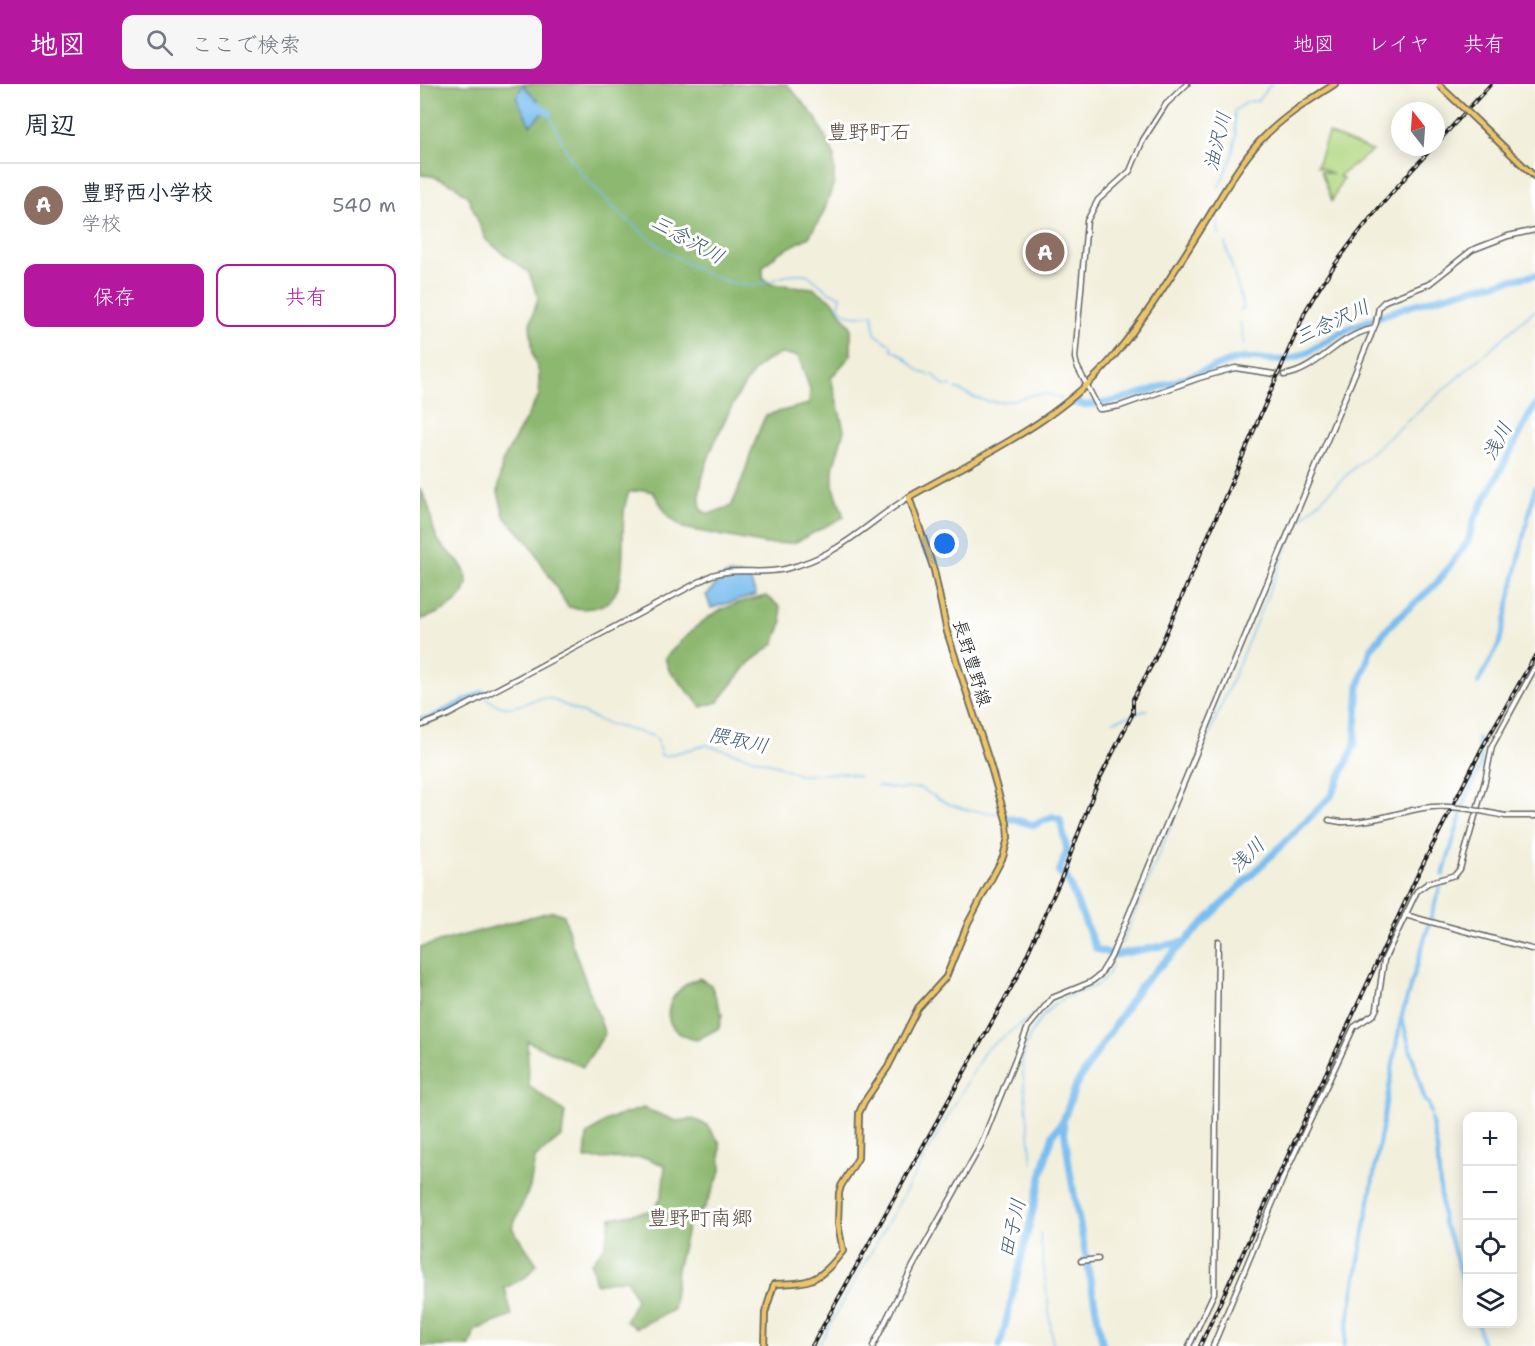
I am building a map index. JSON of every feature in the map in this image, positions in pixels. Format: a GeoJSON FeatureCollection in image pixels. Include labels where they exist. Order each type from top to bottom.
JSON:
{"type":"FeatureCollection","features":[{"type":"Feature","properties":{"kind":"main road"},"geometry":{"type":"LineString","coordinates":[[909,497],[963,469],[1045,418],[1086,385],[1113,358],[1137,326],[1238,170],[1259,143],[1295,110],[1335,84]]}},
{"type":"Feature","properties":{"kind":"main road"},"geometry":{"type":"LineString","coordinates":[[1439,84],[1535,177]]}},
{"type":"Feature","properties":{"kind":"main road","name":"長野豊野線"},"geometry":{"type":"LineString","coordinates":[[764,1346],[765,1312],[774,1284],[802,1282],[819,1277],[843,1251],[838,1224],[839,1193],[840,1186],[858,1158],[859,1113],[888,1067],[918,1008],[946,977],[968,923],[1008,843],[1007,823],[947,632],[934,570],[909,497]]}},
{"type":"Feature","properties":{"kind":"street"},"geometry":{"type":"LineString","coordinates":[[1187,84],[1166,104],[1143,140],[1130,171],[1098,200],[1087,221],[1075,358],[1086,385],[1102,410],[1235,368],[1274,374]]}},
{"type":"Feature","properties":{"kind":"street"},"geometry":{"type":"LineString","coordinates":[[873,1346],[913,1266],[981,1145],[1024,1034],[1052,998],[1091,982],[1100,975],[1111,957],[1376,323],[1377,313],[1385,301],[1429,284],[1472,250],[1508,236],[1535,230]]}},
{"type":"Feature","properties":{"kind":"street"},"geometry":{"type":"LineString","coordinates":[[1284,375],[1301,372],[1343,341],[1358,333],[1373,329]]}},
{"type":"Feature","properties":{"kind":"street"},"geometry":{"type":"LineString","coordinates":[[420,726],[448,715],[712,575],[731,571],[774,572],[819,559],[839,549],[909,497]]}},
{"type":"Feature","properties":{"kind":"street"},"geometry":{"type":"LineString","coordinates":[[1213,1346],[1284,1176],[1353,1027],[1374,1014],[1377,1008],[1384,960],[1405,915],[1421,886],[1450,877],[1460,868],[1485,781],[1492,746],[1535,667]]}},
{"type":"Feature","properties":{"kind":"street"},"geometry":{"type":"LineString","coordinates":[[1329,820],[1371,822],[1422,808],[1447,806],[1506,816],[1535,816]]}},
{"type":"Feature","properties":{"kind":"street"},"geometry":{"type":"LineString","coordinates":[[1405,915],[1535,950]]}},
{"type":"Feature","properties":{"kind":"street"},"geometry":{"type":"LineString","coordinates":[[1189,1346],[1214,1293],[1218,941]]}},
{"type":"Feature","properties":{"kind":"street"},"geometry":{"type":"LineString","coordinates":[[1081,1261],[1098,1259]]}},
{"type":"Feature","properties":{"kind":"green space"},"geometry":{"type":"Polygon","coordinates":[[[420,84],[787,84],[816,118],[834,155],[834,183],[823,214],[809,237],[777,254],[763,267],[763,278],[771,284],[813,288],[834,302],[851,327],[851,355],[831,378],[844,430],[833,469],[833,485],[844,517],[794,543],[766,544],[683,528],[668,516],[653,492],[644,490],[629,492],[624,509],[622,570],[618,588],[609,601],[593,608],[568,607],[530,544],[504,516],[498,492],[502,462],[539,395],[539,373],[533,355],[530,324],[538,298],[529,273],[486,240],[468,197],[454,185],[432,176],[420,175],[420,84]],[[781,354],[764,362],[744,386],[724,422],[708,461],[700,492],[701,510],[709,514],[731,506],[766,415],[809,404],[810,389],[798,356],[781,354]]]}},
{"type":"Feature","properties":{"kind":"green space"},"geometry":{"type":"Polygon","coordinates":[[[1328,133],[1372,151],[1339,176],[1343,178],[1332,201],[1321,171],[1333,174],[1317,166],[1328,133]]]}},
{"type":"Feature","properties":{"kind":"green space"},"geometry":{"type":"Polygon","coordinates":[[[420,490],[427,502],[437,538],[459,562],[467,583],[458,600],[440,612],[420,620],[420,490]]]}},
{"type":"Feature","properties":{"kind":"green space"},"geometry":{"type":"Polygon","coordinates":[[[766,596],[780,607],[782,623],[774,644],[749,663],[718,702],[702,707],[669,670],[665,658],[696,627],[713,614],[733,605],[766,596]]]}},
{"type":"Feature","properties":{"kind":"green space"},"geometry":{"type":"Polygon","coordinates":[[[553,911],[564,915],[572,944],[605,1034],[583,1067],[527,1041],[529,1086],[565,1112],[562,1136],[535,1158],[530,1187],[512,1228],[537,1264],[526,1277],[505,1288],[512,1316],[475,1330],[470,1346],[420,1346],[420,947],[553,911]]]}},
{"type":"Feature","properties":{"kind":"green space"},"geometry":{"type":"Polygon","coordinates":[[[699,978],[711,985],[722,1014],[719,1028],[697,1040],[684,1036],[674,1029],[669,1021],[668,1011],[677,992],[699,978]]]}},
{"type":"Feature","properties":{"kind":"green space"},"geometry":{"type":"Polygon","coordinates":[[[643,1108],[677,1121],[693,1119],[707,1125],[720,1143],[721,1171],[705,1207],[688,1225],[677,1269],[673,1310],[636,1328],[625,1321],[636,1300],[627,1279],[596,1284],[591,1263],[605,1246],[611,1218],[654,1210],[662,1195],[665,1166],[647,1158],[585,1159],[587,1135],[609,1119],[643,1108]]]}},
{"type":"Feature","properties":{"kind":"water"},"geometry":{"type":"Polygon","coordinates":[[[523,85],[546,110],[530,125],[516,97],[523,85]]]}},
{"type":"Feature","properties":{"kind":"water"},"geometry":{"type":"Polygon","coordinates":[[[729,574],[749,577],[756,595],[711,608],[706,595],[722,577],[729,574]]]}},
{"type":"Feature","properties":{"kind":"waterway","name":"油沢川"},"geometry":{"type":"LineString","coordinates":[[1219,187],[1231,159],[1236,136],[1234,111],[1247,102],[1257,101],[1271,84]]}},
{"type":"Feature","properties":{"kind":"waterway","name":"三念沢川"},"geometry":{"type":"LineString","coordinates":[[538,105],[549,113]]}},
{"type":"Feature","properties":{"kind":"waterway","name":"三念沢川"},"geometry":{"type":"LineString","coordinates":[[549,113],[569,157],[588,180],[628,221],[677,257],[702,271],[727,281],[750,285],[793,274],[808,275],[829,292],[841,296],[839,307],[847,313],[854,316],[873,314],[875,334],[891,345],[892,350],[899,353],[921,372],[934,375],[944,386],[951,386]]}},
{"type":"Feature","properties":{"kind":"waterway","name":"油沢川"},"geometry":{"type":"LineString","coordinates":[[1217,216],[1219,235]]}},
{"type":"Feature","properties":{"kind":"waterway","name":"油沢川"},"geometry":{"type":"LineString","coordinates":[[1225,243],[1233,270]]}},
{"type":"Feature","properties":{"kind":"waterway","name":"油沢川"},"geometry":{"type":"LineString","coordinates":[[1234,273],[1244,308],[1241,310]]}},
{"type":"Feature","properties":{"kind":"waterway","name":"三念沢川"},"geometry":{"type":"LineString","coordinates":[[1074,403],[1088,405],[1107,403],[1239,359],[1286,360],[1294,358],[1350,328],[1418,303],[1464,290],[1535,275]]}},
{"type":"Feature","properties":{"kind":"waterway"},"geometry":{"type":"LineString","coordinates":[[1122,943],[1298,522],[1356,466],[1535,310]]}},
{"type":"Feature","properties":{"kind":"waterway","name":"油沢川"},"geometry":{"type":"LineString","coordinates":[[1240,322],[1244,345]]}},
{"type":"Feature","properties":{"kind":"waterway","name":"油沢川"},"geometry":{"type":"LineString","coordinates":[[1245,352],[1246,357]]}},
{"type":"Feature","properties":{"kind":"waterway","name":"三念沢川"},"geometry":{"type":"LineString","coordinates":[[956,388],[975,398],[992,402],[1006,402],[1035,394],[1052,395],[1062,399]]}},
{"type":"Feature","properties":{"kind":"waterway","name":"浅川"},"geometry":{"type":"LineString","coordinates":[[1103,1346],[1071,1178],[1063,1121],[1076,1085],[1140,986],[1331,796],[1355,744],[1359,685],[1371,649],[1390,625],[1436,584],[1468,541],[1474,520],[1535,405]]}},
{"type":"Feature","properties":{"kind":"waterway"},"geometry":{"type":"LineString","coordinates":[[1478,683],[1500,642],[1535,487]]}},
{"type":"Feature","properties":{"kind":"waterway","name":"隈取川"},"geometry":{"type":"LineString","coordinates":[[420,720],[429,720],[483,693]]}},
{"type":"Feature","properties":{"kind":"waterway","name":"隈取川"},"geometry":{"type":"LineString","coordinates":[[487,699],[504,707],[517,706],[539,699],[551,699],[605,723],[653,736],[657,739],[661,755],[665,756],[706,745],[777,765],[799,775],[845,773],[860,777]]}},
{"type":"Feature","properties":{"kind":"waterway"},"geometry":{"type":"LineString","coordinates":[[1114,721],[1147,710]]}},
{"type":"Feature","properties":{"kind":"waterway"},"geometry":{"type":"LineString","coordinates":[[1443,875],[1465,801],[1481,764],[1478,738]]}},
{"type":"Feature","properties":{"kind":"waterway","name":"隈取川"},"geometry":{"type":"LineString","coordinates":[[877,786],[899,789],[920,788],[946,803],[964,809],[1001,814]]}},
{"type":"Feature","properties":{"kind":"waterway","name":"隈取川"},"geometry":{"type":"LineString","coordinates":[[1008,818],[1034,825],[1052,817],[1060,819],[1067,850],[1059,873],[1067,878],[1096,949],[1114,955],[1183,942]]}},
{"type":"Feature","properties":{"kind":"waterway"},"geometry":{"type":"LineString","coordinates":[[1344,1346],[1401,1018],[1440,887]]}},
{"type":"Feature","properties":{"kind":"waterway"},"geometry":{"type":"LineString","coordinates":[[1032,1163],[1022,1063],[1027,1044],[1036,1026],[1049,1009],[1065,998],[1099,984],[1113,965]]}},
{"type":"Feature","properties":{"kind":"waterway"},"geometry":{"type":"LineString","coordinates":[[818,1346],[986,1049],[1032,1016]]}},
{"type":"Feature","properties":{"kind":"waterway"},"geometry":{"type":"LineString","coordinates":[[1402,1019],[1425,1101]]}},
{"type":"Feature","properties":{"kind":"waterway"},"geometry":{"type":"LineString","coordinates":[[1428,1103],[1431,1113]]}},
{"type":"Feature","properties":{"kind":"waterway"},"geometry":{"type":"LineString","coordinates":[[1431,1118],[1437,1149],[1443,1222],[1459,1268]]}},
{"type":"Feature","properties":{"kind":"waterway","name":"田子川"},"geometry":{"type":"LineString","coordinates":[[1000,1346],[1045,1161],[1053,1134],[1063,1121]]}},
{"type":"Feature","properties":{"kind":"waterway"},"geometry":{"type":"LineString","coordinates":[[1040,1234],[1053,1346]]}},
{"type":"Feature","properties":{"kind":"waterway"},"geometry":{"type":"LineString","coordinates":[[1460,1271],[1463,1282]]}},
{"type":"Feature","properties":{"kind":"waterway"},"geometry":{"type":"LineString","coordinates":[[1479,1328],[1483,1346]]}},
{"type":"Feature","properties":{"kind":"railway"},"geometry":{"type":"LineString","coordinates":[[1445,134],[1491,84]]}},
{"type":"Feature","properties":{"kind":"railway"},"geometry":{"type":"LineString","coordinates":[[812,1346],[1017,977],[1063,874],[1097,784],[1133,713],[1133,699],[1154,661],[1306,310],[1334,266],[1365,225],[1425,156]]}},
{"type":"Feature","properties":{"kind":"railway"},"geometry":{"type":"LineString","coordinates":[[1200,1346],[1417,876],[1482,748],[1535,656]]}},
{"type":"Feature","properties":{"kind":"place","name":"豊野西小学校"},"geometry":{"type":"Point","coordinates":[1045,252]}},
{"type":"Feature","properties":{"kind":"district","name":"豊野町石"},"geometry":{"type":"Point","coordinates":[869,132]}},
{"type":"Feature","properties":{"kind":"district","name":"豊野町南郷"},"geometry":{"type":"Point","coordinates":[700,1218]}}]}
